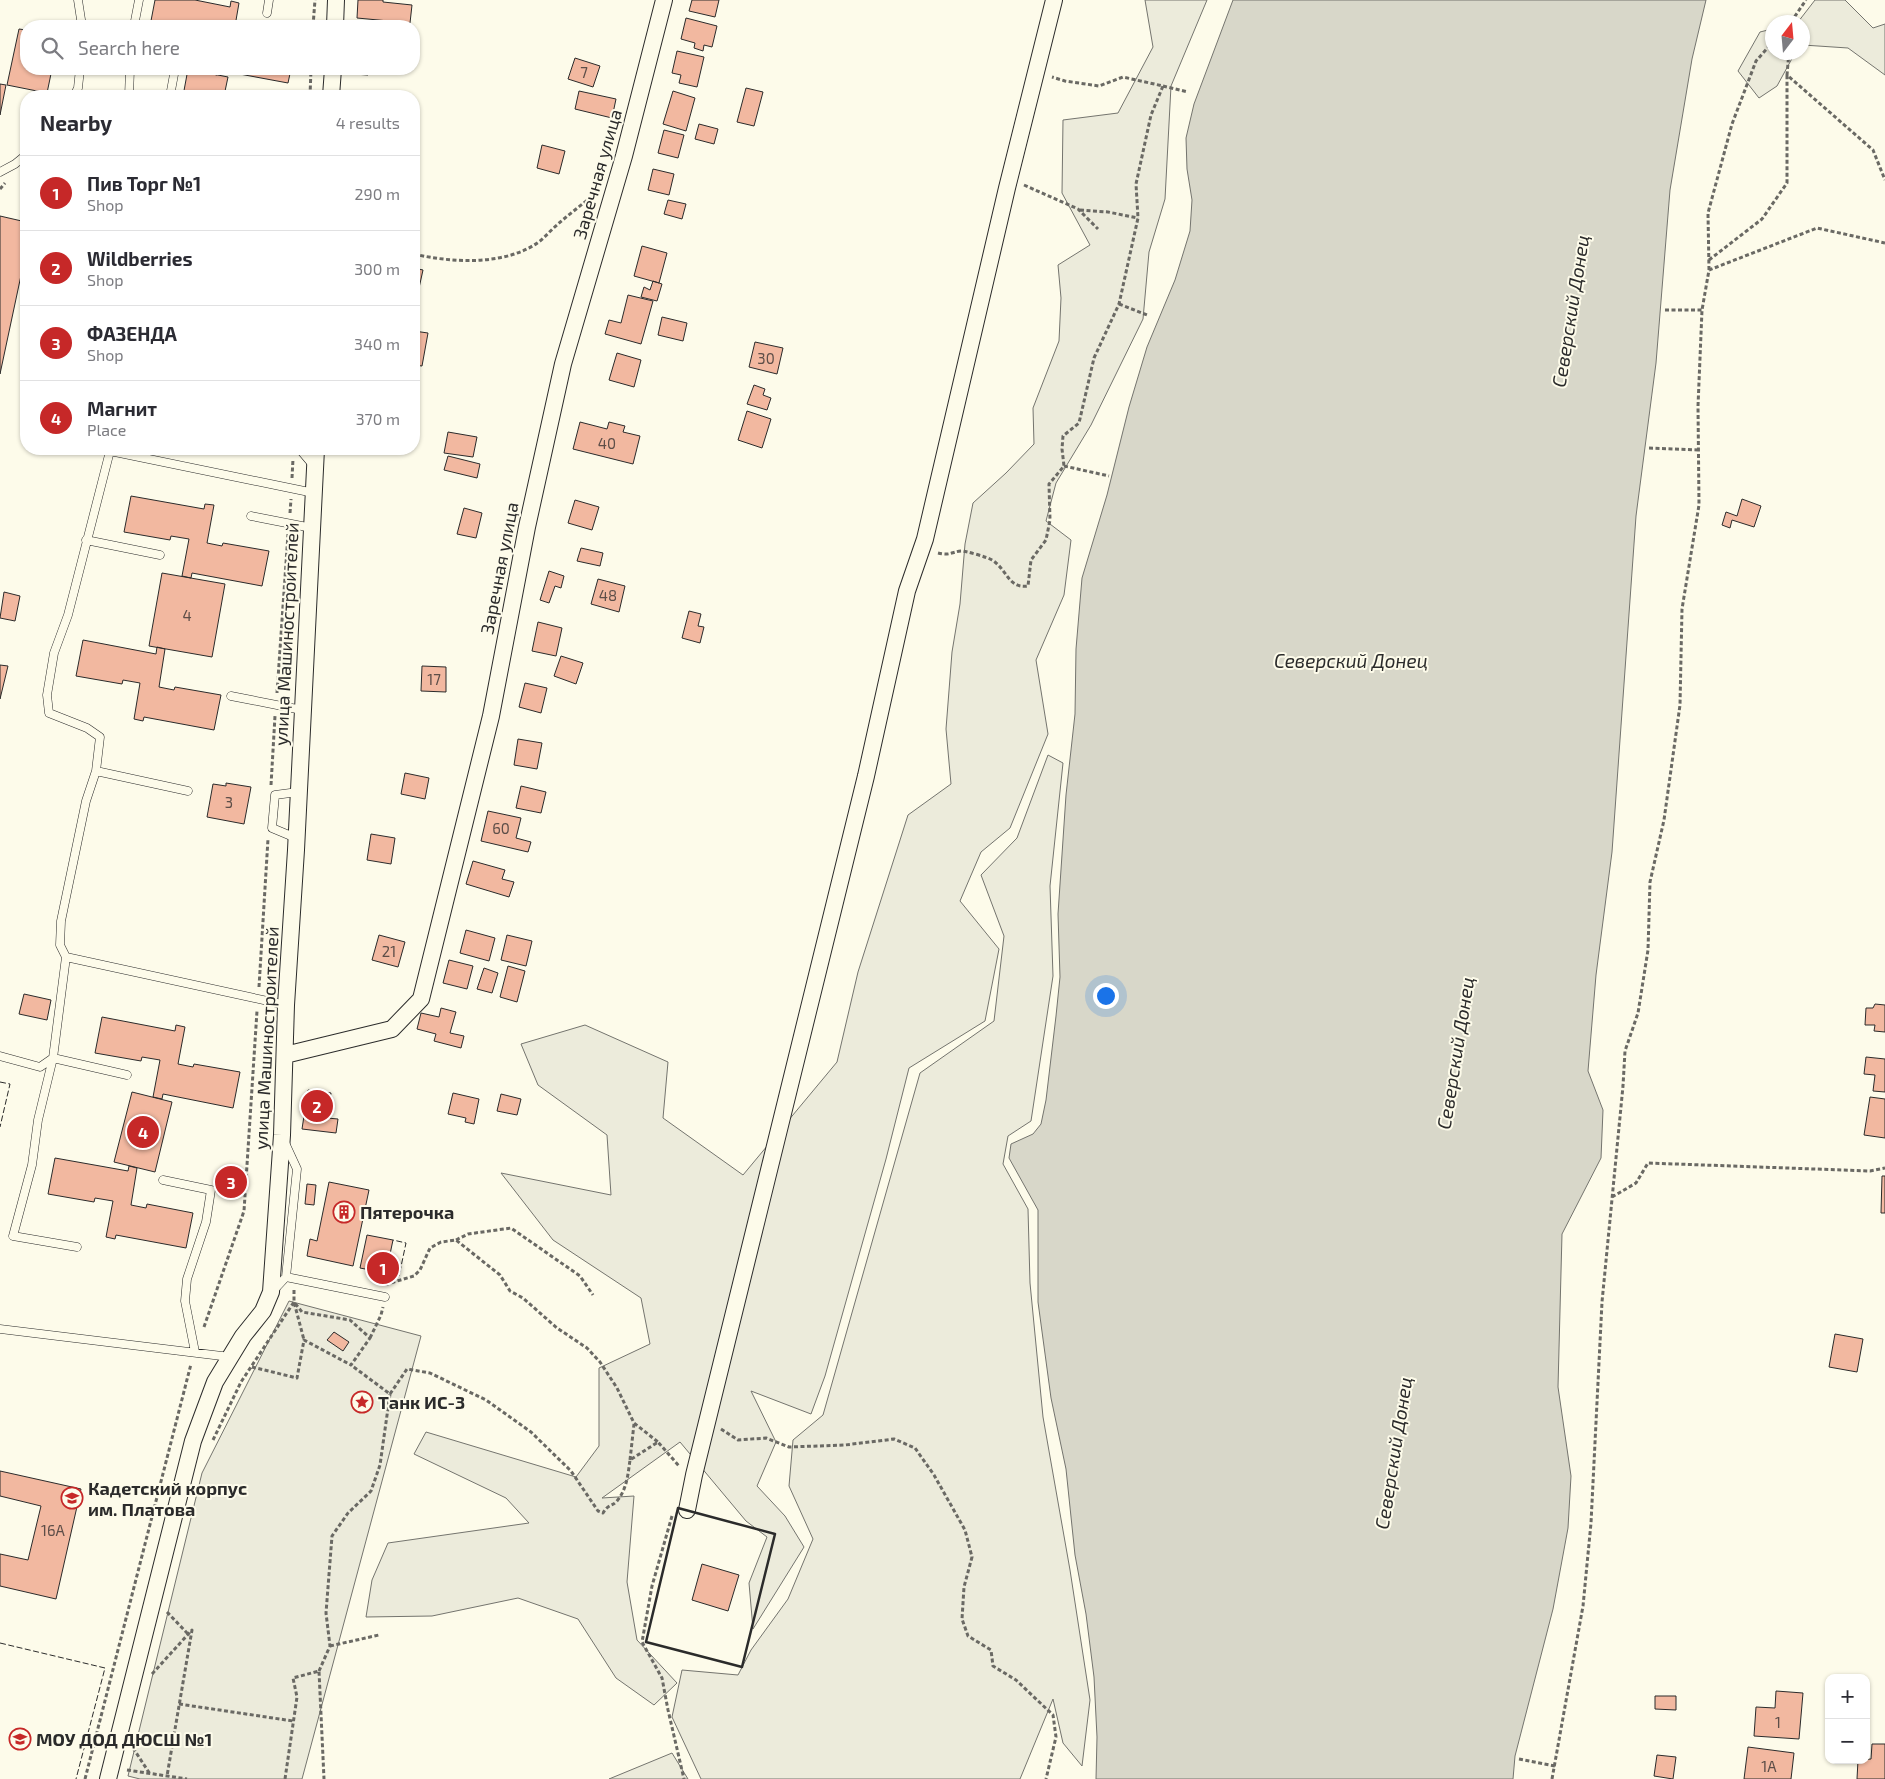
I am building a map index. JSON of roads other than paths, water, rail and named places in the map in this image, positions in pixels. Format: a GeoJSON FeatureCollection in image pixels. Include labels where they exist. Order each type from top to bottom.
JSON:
{"type":"FeatureCollection","features":[{"type":"Feature","properties":{"kind":"street"},"geometry":{"type":"LineString","coordinates":[[335,20],[336,0]]}},
{"type":"Feature","properties":{"kind":"street","name":"Заречная улица"},"geometry":{"type":"LineString","coordinates":[[285,1055],[392,1029],[421,999],[491,716],[527,527],[563,364],[624,156],[664,0]]}},
{"type":"Feature","properties":{"kind":"street"},"geometry":{"type":"LineString","coordinates":[[687,1510],[707,1420],[866,776],[907,591],[921,552],[1054,0]]}},
{"type":"Feature","properties":{"kind":"street"},"geometry":{"type":"LineString","coordinates":[[331,90],[332,75]]}},
{"type":"Feature","properties":{"kind":"street","name":"улица Машиностроителей"},"geometry":{"type":"LineString","coordinates":[[108,1779],[193,1441],[215,1382],[243,1336],[263,1311],[272,1292],[282,1135],[286,1005],[316,455]]}},
{"type":"Feature","properties":{"kind":"lane"},"geometry":{"type":"LineString","coordinates":[[78,0],[81,20]]}},
{"type":"Feature","properties":{"kind":"lane"},"geometry":{"type":"LineString","coordinates":[[135,20],[140,0]]}},
{"type":"Feature","properties":{"kind":"lane"},"geometry":{"type":"LineString","coordinates":[[266,12],[269,0]]}},
{"type":"Feature","properties":{"kind":"lane"},"geometry":{"type":"LineString","coordinates":[[77,90],[79,75]]}},
{"type":"Feature","properties":{"kind":"lane"},"geometry":{"type":"LineString","coordinates":[[129,90],[130,75]]}},
{"type":"Feature","properties":{"kind":"lane"},"geometry":{"type":"LineString","coordinates":[[171,90],[173,75]]}},
{"type":"Feature","properties":{"kind":"lane"},"geometry":{"type":"LineString","coordinates":[[0,172],[20,160]]}},
{"type":"Feature","properties":{"kind":"lane"},"geometry":{"type":"LineString","coordinates":[[77,1247],[13,1236],[32,1165],[38,1120],[53,1058],[66,957],[60,945],[61,921],[86,801],[96,770],[100,737],[87,728],[49,713],[47,695],[54,653],[68,615],[109,455]]}},
{"type":"Feature","properties":{"kind":"lane"},"geometry":{"type":"LineString","coordinates":[[130,455],[314,493]]}},
{"type":"Feature","properties":{"kind":"lane"},"geometry":{"type":"LineString","coordinates":[[305,455],[315,466]]}},
{"type":"Feature","properties":{"kind":"lane"},"geometry":{"type":"LineString","coordinates":[[250,516],[312,528]]}},
{"type":"Feature","properties":{"kind":"lane"},"geometry":{"type":"LineString","coordinates":[[86,540],[160,555]]}},
{"type":"Feature","properties":{"kind":"lane"},"geometry":{"type":"LineString","coordinates":[[231,696],[302,710]]}},
{"type":"Feature","properties":{"kind":"lane"},"geometry":{"type":"LineString","coordinates":[[96,770],[188,791]]}},
{"type":"Feature","properties":{"kind":"lane"},"geometry":{"type":"LineString","coordinates":[[296,838],[272,828],[275,795],[298,792]]}},
{"type":"Feature","properties":{"kind":"lane"},"geometry":{"type":"LineString","coordinates":[[66,957],[286,1005]]}},
{"type":"Feature","properties":{"kind":"lane"},"geometry":{"type":"LineString","coordinates":[[0,1056],[40,1067],[53,1058],[127,1075]]}},
{"type":"Feature","properties":{"kind":"lane"},"geometry":{"type":"LineString","coordinates":[[272,1292],[286,1277],[297,1169],[282,1135]]}},
{"type":"Feature","properties":{"kind":"lane"},"geometry":{"type":"LineString","coordinates":[[164,1180],[211,1190],[206,1222],[187,1279],[185,1301],[195,1352]]}},
{"type":"Feature","properties":{"kind":"lane"},"geometry":{"type":"LineString","coordinates":[[286,1277],[385,1297]]}},
{"type":"Feature","properties":{"kind":"lane"},"geometry":{"type":"LineString","coordinates":[[0,1329],[230,1357]]}},
{"type":"Feature","properties":{"kind":"water","name":"Северский Донец"},"geometry":{"type":"Polygon","coordinates":[[[1233,0],[1706,0],[1692,59],[1670,190],[1656,363],[1636,516],[1612,852],[1596,975],[1588,1071],[1603,1110],[1601,1158],[1562,1234],[1558,1387],[1571,1476],[1568,1528],[1553,1609],[1515,1756],[1513,1779],[1096,1779],[1097,1737],[1094,1677],[1086,1614],[1075,1555],[1066,1469],[1051,1398],[1038,1302],[1038,1210],[1009,1158],[1011,1144],[1033,1134],[1041,1124],[1046,1100],[1060,977],[1058,914],[1066,795],[1075,714],[1076,649],[1082,578],[1107,495],[1129,407],[1147,347],[1175,280],[1190,231],[1192,200],[1187,169],[1186,138],[1194,104],[1233,0]]]}},
{"type":"Feature","properties":{"kind":"place","name":"Wildberries"},"geometry":{"type":"Point","coordinates":[317,1106]}},
{"type":"Feature","properties":{"kind":"place","name":"Магнит"},"geometry":{"type":"Point","coordinates":[143,1132]}},
{"type":"Feature","properties":{"kind":"place","name":"ФАЗЕНДА"},"geometry":{"type":"Point","coordinates":[231,1182]}},
{"type":"Feature","properties":{"kind":"place","name":"Пятерочка"},"geometry":{"type":"Point","coordinates":[344,1212]}},
{"type":"Feature","properties":{"kind":"place","name":"Пив Торг №1"},"geometry":{"type":"Point","coordinates":[383,1268]}},
{"type":"Feature","properties":{"kind":"place","name":"Танк ИС-3"},"geometry":{"type":"Point","coordinates":[362,1402]}},
{"type":"Feature","properties":{"kind":"place","name":"Кадетский корпус им. Платова"},"geometry":{"type":"Point","coordinates":[72,1498]}},
{"type":"Feature","properties":{"kind":"place","name":"МОУ ДОД ДЮСШ №1"},"geometry":{"type":"Point","coordinates":[20,1739]}}]}
